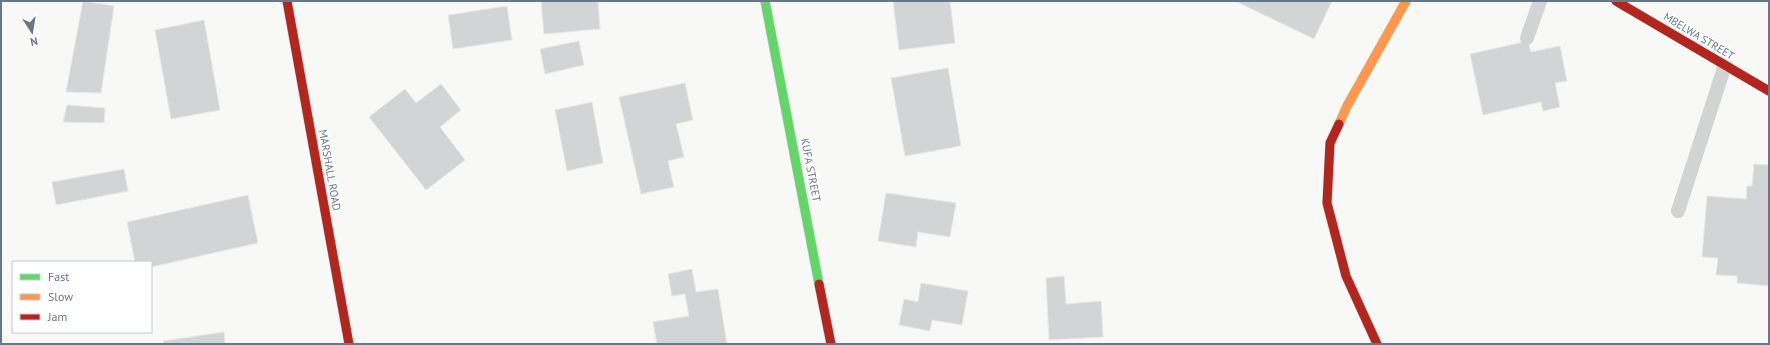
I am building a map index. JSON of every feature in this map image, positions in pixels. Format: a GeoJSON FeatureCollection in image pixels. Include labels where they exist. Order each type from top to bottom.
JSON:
{"type":"FeatureCollection","features":[{"type":"Feature","properties":{"kind":"street","name":"MARSHALL ROAD"},"geometry":{"type":"LineString","coordinates":[[287,1],[349,344]]}},
{"type":"Feature","properties":{"kind":"street","name":"KUFA STREET"},"geometry":{"type":"LineString","coordinates":[[765,1],[831,344]]}},
{"type":"Feature","properties":{"kind":"street"},"geometry":{"type":"LineString","coordinates":[[1377,344],[1346,276],[1327,203],[1330,143],[1347,106],[1406,1]]}},
{"type":"Feature","properties":{"kind":"street","name":"MBELWA STREET"},"geometry":{"type":"LineString","coordinates":[[1616,1],[1769,91]]}},
{"type":"Feature","properties":{"kind":"lane"},"geometry":{"type":"LineString","coordinates":[[1527,38],[1540,1]]}},
{"type":"Feature","properties":{"kind":"lane"},"geometry":{"type":"LineString","coordinates":[[1678,211],[1725,65]]}},
{"type":"Feature","properties":{"kind":"building"},"geometry":{"type":"Polygon","coordinates":[[[83,1],[114,6],[101,93],[66,92],[83,1]]]}},
{"type":"Feature","properties":{"kind":"building"},"geometry":{"type":"Polygon","coordinates":[[[541,1],[598,1],[600,29],[544,34],[541,1]]]}},
{"type":"Feature","properties":{"kind":"building"},"geometry":{"type":"Polygon","coordinates":[[[893,1],[950,1],[955,43],[899,50],[893,1]]]}},
{"type":"Feature","properties":{"kind":"building"},"geometry":{"type":"Polygon","coordinates":[[[1235,1],[1332,1],[1314,39],[1235,1]]]}},
{"type":"Feature","properties":{"kind":"building"},"geometry":{"type":"Polygon","coordinates":[[[507,6],[512,40],[453,49],[448,15],[507,6]]]}},
{"type":"Feature","properties":{"kind":"building"},"geometry":{"type":"Polygon","coordinates":[[[204,20],[220,110],[171,119],[155,30],[204,20]]]}},
{"type":"Feature","properties":{"kind":"building"},"geometry":{"type":"Polygon","coordinates":[[[579,41],[584,65],[545,74],[540,49],[579,41]]]}},
{"type":"Feature","properties":{"kind":"building"},"geometry":{"type":"Polygon","coordinates":[[[1528,41],[1531,52],[1560,46],[1567,81],[1555,83],[1560,107],[1543,111],[1541,102],[1483,115],[1470,54],[1528,41]]]}},
{"type":"Feature","properties":{"kind":"building"},"geometry":{"type":"Polygon","coordinates":[[[948,68],[961,146],[905,156],[891,78],[948,68]]]}},
{"type":"Feature","properties":{"kind":"building"},"geometry":{"type":"Polygon","coordinates":[[[685,83],[693,120],[676,124],[684,157],[668,161],[674,187],[641,194],[619,97],[685,83]]]}},
{"type":"Feature","properties":{"kind":"building"},"geometry":{"type":"Polygon","coordinates":[[[441,84],[461,110],[440,127],[465,160],[426,190],[369,117],[405,89],[416,103],[441,84]]]}},
{"type":"Feature","properties":{"kind":"building"},"geometry":{"type":"Polygon","coordinates":[[[592,102],[603,163],[567,171],[555,110],[592,102]]]}},
{"type":"Feature","properties":{"kind":"building"},"geometry":{"type":"Polygon","coordinates":[[[67,105],[105,108],[104,123],[63,122],[67,105]]]}},
{"type":"Feature","properties":{"kind":"building"},"geometry":{"type":"Polygon","coordinates":[[[1754,164],[1769,165],[1769,286],[1737,283],[1737,276],[1716,275],[1718,258],[1702,257],[1707,196],[1746,199],[1747,186],[1752,186],[1754,164]]]}},
{"type":"Feature","properties":{"kind":"building"},"geometry":{"type":"Polygon","coordinates":[[[124,169],[128,191],[56,205],[52,182],[124,169]]]}},
{"type":"Feature","properties":{"kind":"building"},"geometry":{"type":"Polygon","coordinates":[[[886,193],[956,203],[950,237],[918,232],[916,247],[878,241],[886,193]]]}},
{"type":"Feature","properties":{"kind":"building"},"geometry":{"type":"Polygon","coordinates":[[[248,195],[258,243],[152,267],[152,261],[135,261],[127,222],[248,195]]]}},
{"type":"Feature","properties":{"kind":"building"},"geometry":{"type":"Polygon","coordinates":[[[692,269],[696,292],[718,289],[727,344],[657,344],[653,322],[689,316],[685,294],[672,296],[668,274],[692,269]]]}},
{"type":"Feature","properties":{"kind":"building"},"geometry":{"type":"Polygon","coordinates":[[[1064,276],[1066,304],[1101,301],[1103,337],[1049,340],[1046,278],[1064,276]]]}},
{"type":"Feature","properties":{"kind":"building"},"geometry":{"type":"Polygon","coordinates":[[[921,283],[968,291],[962,325],[932,320],[930,331],[899,325],[904,299],[918,302],[921,283]]]}},
{"type":"Feature","properties":{"kind":"building"},"geometry":{"type":"Polygon","coordinates":[[[224,332],[225,344],[164,344],[163,341],[224,332]]]}},
{"type":"Feature","properties":{"kind":"traffic: fast"},"geometry":{"type":"LineString","coordinates":[[765,1],[819,284]]}},
{"type":"Feature","properties":{"kind":"traffic: slow"},"geometry":{"type":"LineString","coordinates":[[1339,124],[1347,106],[1406,1]]}},
{"type":"Feature","properties":{"kind":"traffic: jam"},"geometry":{"type":"LineString","coordinates":[[287,1],[349,344]]}},
{"type":"Feature","properties":{"kind":"traffic: jam"},"geometry":{"type":"LineString","coordinates":[[1616,1],[1769,91]]}},
{"type":"Feature","properties":{"kind":"traffic: jam"},"geometry":{"type":"LineString","coordinates":[[1339,124],[1330,143],[1327,203],[1346,276],[1377,344]]}},
{"type":"Feature","properties":{"kind":"traffic: jam"},"geometry":{"type":"LineString","coordinates":[[819,284],[831,344]]}}]}
